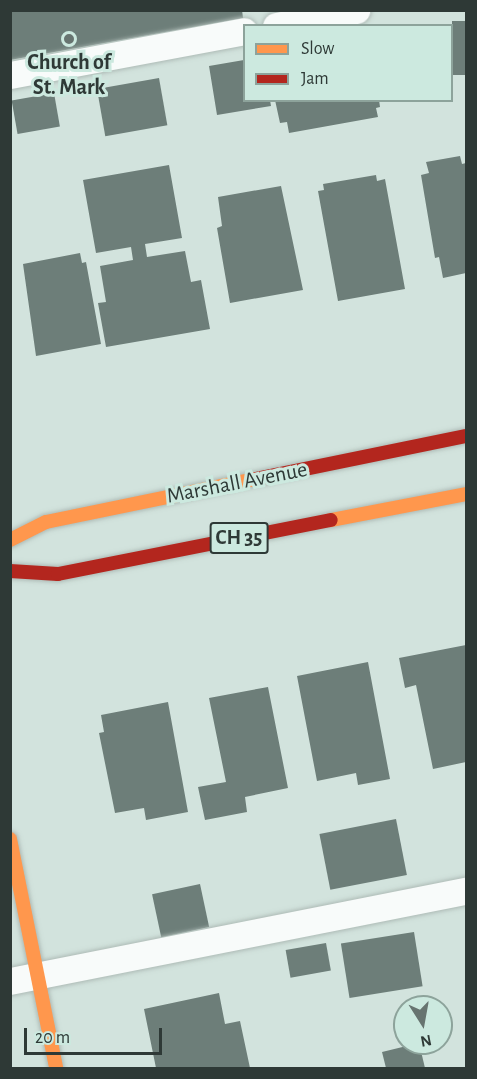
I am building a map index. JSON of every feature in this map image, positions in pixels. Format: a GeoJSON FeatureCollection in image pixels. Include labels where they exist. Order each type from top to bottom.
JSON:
{"type":"FeatureCollection","features":[{"type":"Feature","properties":{"kind":"main road","name":"Marshall Avenue"},"geometry":{"type":"LineString","coordinates":[[10,540],[46,522],[466,436]]}},
{"type":"Feature","properties":{"kind":"main road","name":"CH 35"},"geometry":{"type":"LineString","coordinates":[[10,571],[58,574],[466,494]]}},
{"type":"Feature","properties":{"kind":"main road"},"geometry":{"type":"LineString","coordinates":[[10,838],[56,1068]]}},
{"type":"Feature","properties":{"kind":"lane"},"geometry":{"type":"LineString","coordinates":[[286,24],[356,10]]}},
{"type":"Feature","properties":{"kind":"lane"},"geometry":{"type":"LineString","coordinates":[[10,75],[243,31]]}},
{"type":"Feature","properties":{"kind":"lane"},"geometry":{"type":"LineString","coordinates":[[10,981],[466,891]]}},
{"type":"Feature","properties":{"kind":"building","name":"Church of St. Mark"},"geometry":{"type":"Polygon","coordinates":[[[10,10],[242,10],[243,18],[10,60],[10,10]]]}},
{"type":"Feature","properties":{"kind":"building"},"geometry":{"type":"Polygon","coordinates":[[[452,21],[466,21],[466,75],[453,75],[452,21]]]}},
{"type":"Feature","properties":{"kind":"building"},"geometry":{"type":"Polygon","coordinates":[[[243,60],[243,102],[270,102],[271,106],[217,115],[209,66],[243,60]]]}},
{"type":"Feature","properties":{"kind":"building"},"geometry":{"type":"Polygon","coordinates":[[[159,78],[167,125],[105,136],[97,89],[159,78]]]}},
{"type":"Feature","properties":{"kind":"building"},"geometry":{"type":"Polygon","coordinates":[[[54,93],[60,126],[18,134],[12,100],[54,93]]]}},
{"type":"Feature","properties":{"kind":"building"},"geometry":{"type":"Polygon","coordinates":[[[275,102],[379,102],[380,107],[376,108],[378,117],[289,133],[287,122],[280,123],[275,102]]]}},
{"type":"Feature","properties":{"kind":"building"},"geometry":{"type":"Polygon","coordinates":[[[460,156],[462,164],[466,163],[466,273],[443,278],[439,257],[435,258],[421,175],[429,173],[426,162],[460,156]]]}},
{"type":"Feature","properties":{"kind":"building"},"geometry":{"type":"Polygon","coordinates":[[[169,165],[182,238],[145,244],[147,257],[185,251],[191,282],[201,280],[210,329],[106,347],[98,303],[106,302],[100,266],[133,260],[131,247],[96,253],[83,180],[169,165]]]}},
{"type":"Feature","properties":{"kind":"building"},"geometry":{"type":"Polygon","coordinates":[[[376,175],[377,181],[385,179],[405,289],[338,301],[318,191],[324,190],[323,184],[376,175]]]}},
{"type":"Feature","properties":{"kind":"building"},"geometry":{"type":"Polygon","coordinates":[[[281,186],[303,290],[230,303],[217,228],[222,226],[218,197],[281,186]]]}},
{"type":"Feature","properties":{"kind":"building"},"geometry":{"type":"Polygon","coordinates":[[[80,253],[82,263],[86,262],[101,344],[36,356],[23,264],[80,253]]]}},
{"type":"Feature","properties":{"kind":"building"},"geometry":{"type":"Polygon","coordinates":[[[466,645],[466,762],[433,769],[416,685],[405,688],[399,658],[466,645]]]}},
{"type":"Feature","properties":{"kind":"building"},"geometry":{"type":"Polygon","coordinates":[[[368,662],[390,779],[358,785],[356,773],[317,781],[297,676],[368,662]]]}},
{"type":"Feature","properties":{"kind":"building"},"geometry":{"type":"Polygon","coordinates":[[[268,687],[288,788],[245,797],[247,812],[205,820],[198,787],[226,782],[209,698],[268,687]]]}},
{"type":"Feature","properties":{"kind":"building"},"geometry":{"type":"Polygon","coordinates":[[[168,702],[188,812],[146,820],[144,808],[115,813],[99,733],[104,732],[101,715],[168,702]]]}},
{"type":"Feature","properties":{"kind":"building"},"geometry":{"type":"Polygon","coordinates":[[[396,819],[407,875],[330,890],[319,834],[396,819]]]}},
{"type":"Feature","properties":{"kind":"building"},"geometry":{"type":"Polygon","coordinates":[[[200,884],[209,927],[161,937],[152,894],[200,884]]]}},
{"type":"Feature","properties":{"kind":"building"},"geometry":{"type":"Polygon","coordinates":[[[414,932],[423,986],[350,998],[341,944],[414,932]]]}},
{"type":"Feature","properties":{"kind":"building"},"geometry":{"type":"Polygon","coordinates":[[[326,943],[331,971],[290,978],[286,950],[326,943]]]}},
{"type":"Feature","properties":{"kind":"building"},"geometry":{"type":"Polygon","coordinates":[[[219,993],[225,1024],[240,1021],[250,1068],[156,1068],[144,1009],[219,993]]]}},
{"type":"Feature","properties":{"kind":"building"},"geometry":{"type":"Polygon","coordinates":[[[393,1049],[393,1055],[422,1055],[425,1068],[386,1068],[382,1052],[393,1049]]]}},
{"type":"Feature","properties":{"kind":"traffic: slow"},"geometry":{"type":"LineString","coordinates":[[10,540],[46,522],[256,479]]}},
{"type":"Feature","properties":{"kind":"traffic: slow"},"geometry":{"type":"LineString","coordinates":[[331,520],[466,494]]}},
{"type":"Feature","properties":{"kind":"traffic: slow"},"geometry":{"type":"LineString","coordinates":[[10,839],[56,1068]]}},
{"type":"Feature","properties":{"kind":"traffic: jam"},"geometry":{"type":"LineString","coordinates":[[256,479],[466,436]]}},
{"type":"Feature","properties":{"kind":"traffic: jam"},"geometry":{"type":"LineString","coordinates":[[10,571],[58,574],[331,520]]}},
{"type":"Feature","properties":{"kind":"place","name":"Church of St. Mark"},"geometry":{"type":"Point","coordinates":[69,39]}}]}
